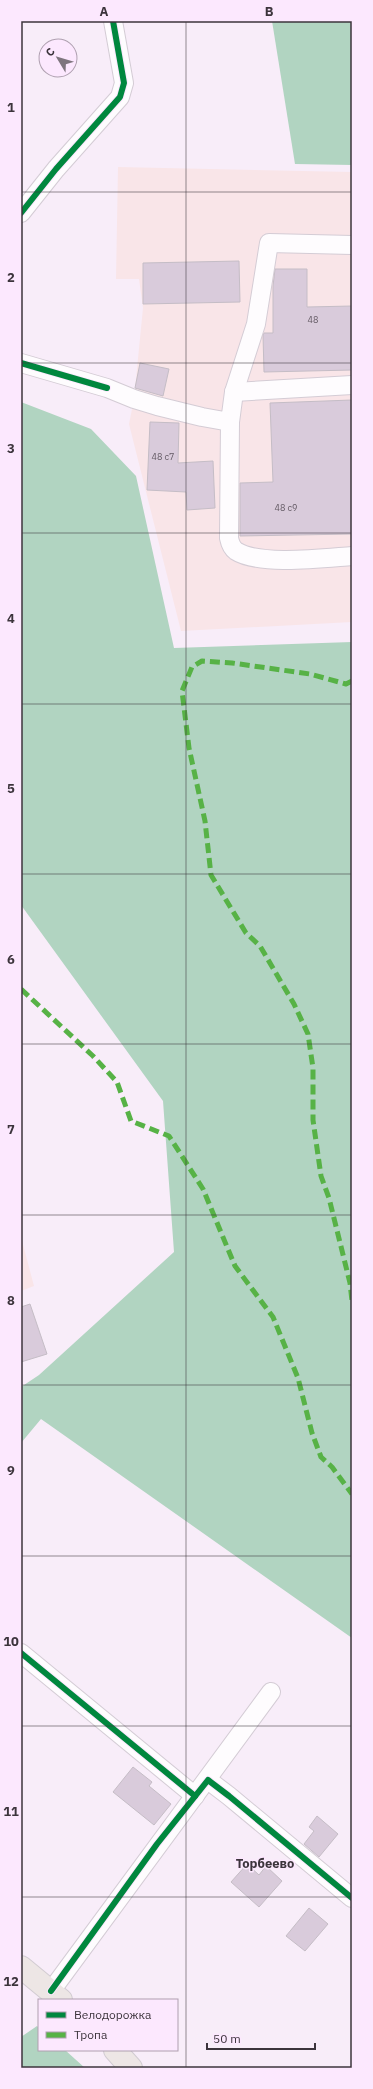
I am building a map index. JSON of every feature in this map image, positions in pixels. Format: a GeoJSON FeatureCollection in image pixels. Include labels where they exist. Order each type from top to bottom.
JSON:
{"type":"FeatureCollection","features":[{"type":"Feature","properties":{"kind":"main road"},"geometry":{"type":"LineString","coordinates":[[21,1967],[56,1995]]}},
{"type":"Feature","properties":{"kind":"main road"},"geometry":{"type":"LineString","coordinates":[[116,2051],[131,2068]]}},
{"type":"Feature","properties":{"kind":"street"},"geometry":{"type":"LineString","coordinates":[[21,213],[56,168],[120,97],[124,83],[113,21]]}},
{"type":"Feature","properties":{"kind":"street"},"geometry":{"type":"LineString","coordinates":[[352,245],[269,243],[256,324],[234,392],[230,422],[229,538],[235,551],[256,559],[352,556]]}},
{"type":"Feature","properties":{"kind":"street"},"geometry":{"type":"LineString","coordinates":[[21,363],[107,388],[134,399],[157,406],[230,422]]}},
{"type":"Feature","properties":{"kind":"street"},"geometry":{"type":"LineString","coordinates":[[234,392],[352,386]]}},
{"type":"Feature","properties":{"kind":"street"},"geometry":{"type":"LineString","coordinates":[[21,1653],[195,1796]]}},
{"type":"Feature","properties":{"kind":"street"},"geometry":{"type":"LineString","coordinates":[[56,1995],[157,1844],[208,1780],[271,1692]]}},
{"type":"Feature","properties":{"kind":"street"},"geometry":{"type":"LineString","coordinates":[[208,1780],[352,1898]]}},
{"type":"Feature","properties":{"kind":"shaded area"},"geometry":{"type":"Polygon","coordinates":[[[118,167],[352,172],[352,622],[181,631],[129,424],[134,399],[143,308],[139,279],[116,279],[118,167]]]}},
{"type":"Feature","properties":{"kind":"shaded area"},"geometry":{"type":"Polygon","coordinates":[[[21,1237],[34,1286],[21,1291],[21,1237]]]}},
{"type":"Feature","properties":{"kind":"green space"},"geometry":{"type":"Polygon","coordinates":[[[272,21],[352,21],[352,165],[295,164],[272,21]]]}},
{"type":"Feature","properties":{"kind":"green space"},"geometry":{"type":"Polygon","coordinates":[[[21,402],[91,429],[136,476],[174,648],[352,642],[352,1638],[41,1419],[21,1443],[21,1387],[39,1375],[174,1252],[163,1101],[21,905],[21,402]]]}},
{"type":"Feature","properties":{"kind":"green space"},"geometry":{"type":"Polygon","coordinates":[[[37,2026],[38,2051],[66,2051],[85,2068],[21,2068],[21,2037],[37,2026]]]}},
{"type":"Feature","properties":{"kind":"building"},"geometry":{"type":"Polygon","coordinates":[[[239,261],[240,302],[143,304],[143,263],[239,261]]]}},
{"type":"Feature","properties":{"kind":"building"},"geometry":{"type":"Polygon","coordinates":[[[275,269],[307,269],[307,307],[352,306],[352,370],[264,372],[263,335],[264,333],[273,333],[273,286],[275,269]]]}},
{"type":"Feature","properties":{"kind":"building"},"geometry":{"type":"Polygon","coordinates":[[[140,363],[169,369],[163,396],[135,388],[140,363]]]}},
{"type":"Feature","properties":{"kind":"building"},"geometry":{"type":"Polygon","coordinates":[[[352,400],[352,534],[240,536],[240,483],[273,482],[270,403],[352,400]]]}},
{"type":"Feature","properties":{"kind":"building"},"geometry":{"type":"Polygon","coordinates":[[[150,422],[179,423],[178,463],[213,461],[215,508],[187,510],[186,492],[147,490],[150,422]]]}},
{"type":"Feature","properties":{"kind":"building"},"geometry":{"type":"Polygon","coordinates":[[[30,1304],[47,1354],[21,1362],[21,1307],[30,1304]]]}},
{"type":"Feature","properties":{"kind":"building"},"geometry":{"type":"Polygon","coordinates":[[[133,1767],[152,1782],[149,1786],[171,1804],[154,1825],[113,1792],[133,1767]]]}},
{"type":"Feature","properties":{"kind":"building"},"geometry":{"type":"Polygon","coordinates":[[[317,1816],[338,1834],[319,1857],[304,1844],[314,1831],[309,1827],[317,1816]]]}},
{"type":"Feature","properties":{"kind":"building"},"geometry":{"type":"Polygon","coordinates":[[[247,1864],[259,1875],[266,1866],[282,1881],[259,1907],[231,1882],[247,1864]]]}},
{"type":"Feature","properties":{"kind":"building"},"geometry":{"type":"Polygon","coordinates":[[[309,1908],[328,1924],[305,1951],[286,1936],[309,1908]]]}},
{"type":"Feature","properties":{"kind":"marked path"},"geometry":{"type":"LineString","coordinates":[[352,681],[346,684],[310,674],[232,663],[202,661],[192,667],[182,691],[189,748],[205,821],[211,875],[246,933],[260,946],[294,1004],[308,1034],[313,1068],[313,1120],[321,1176],[329,1198],[350,1283],[352,1301]]}},
{"type":"Feature","properties":{"kind":"marked path"},"geometry":{"type":"LineString","coordinates":[[21,989],[93,1056],[117,1082],[131,1121],[169,1136],[203,1189],[235,1266],[273,1317],[298,1378],[312,1433],[321,1457],[332,1467],[352,1494]]}},
{"type":"Feature","properties":{"kind":"cycle path"},"geometry":{"type":"LineString","coordinates":[[21,213],[56,169],[120,97],[124,83],[113,21]]}},
{"type":"Feature","properties":{"kind":"cycle path"},"geometry":{"type":"LineString","coordinates":[[21,363],[107,388]]}},
{"type":"Feature","properties":{"kind":"cycle path"},"geometry":{"type":"LineString","coordinates":[[21,1653],[195,1796]]}},
{"type":"Feature","properties":{"kind":"cycle path"},"geometry":{"type":"LineString","coordinates":[[51,1991],[157,1844],[208,1780],[352,1898]]}},
{"type":"Feature","properties":{"kind":"district","name":"Торбеево"},"geometry":{"type":"Point","coordinates":[265,1863]}}]}
